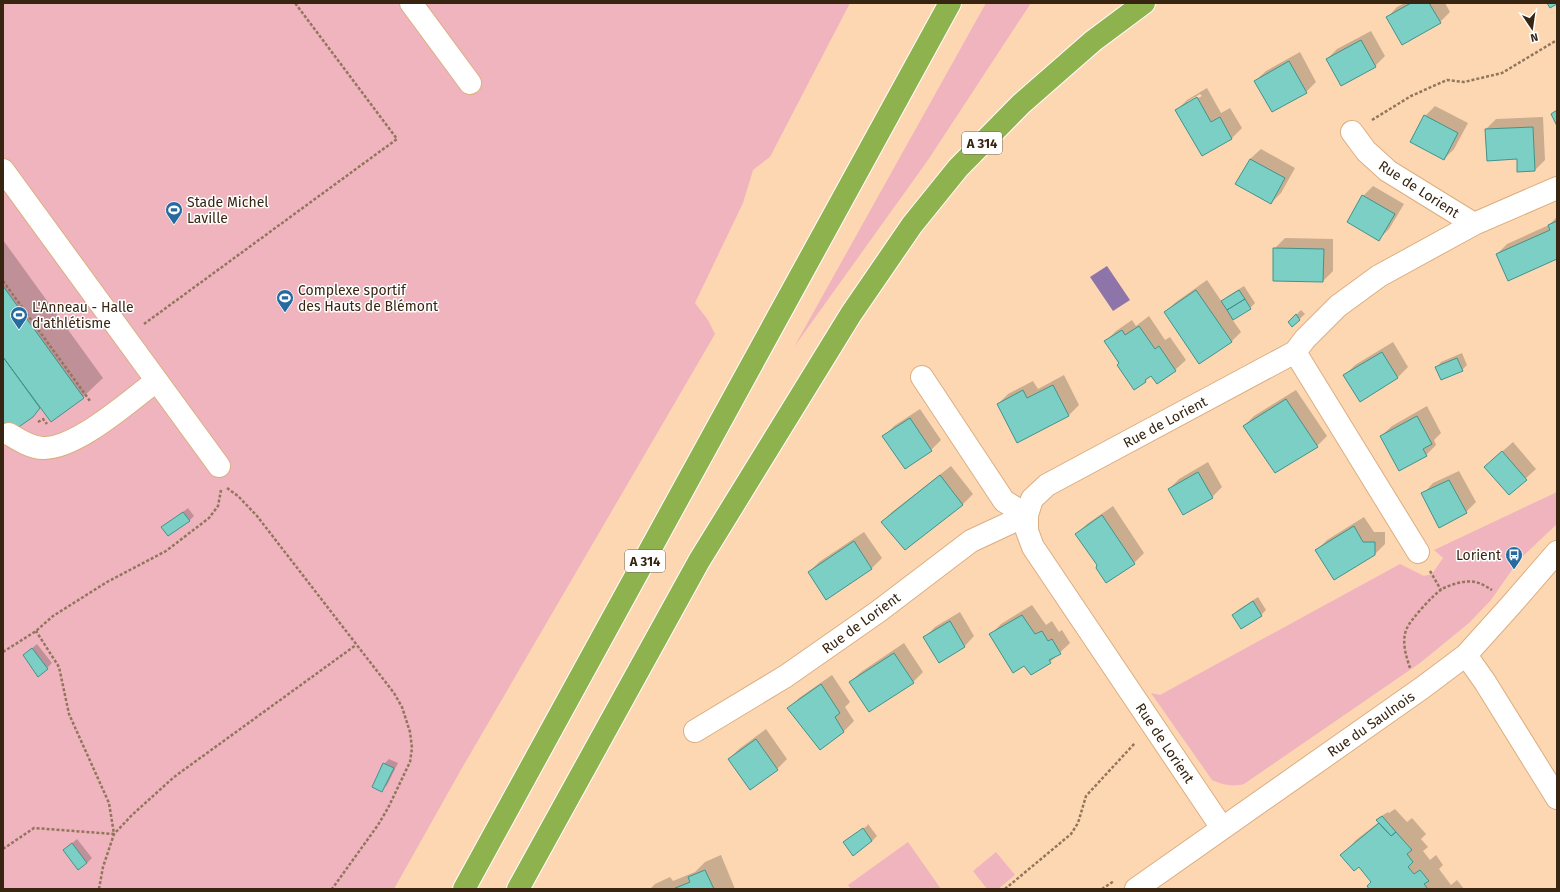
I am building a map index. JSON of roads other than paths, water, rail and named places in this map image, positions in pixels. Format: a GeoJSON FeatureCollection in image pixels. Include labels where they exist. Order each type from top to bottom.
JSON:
{"type":"FeatureCollection","features":[{"type":"Feature","properties":{"kind":"highway","name":"A 314"},"geometry":{"type":"LineString","coordinates":[[464,889],[950,3]]}},
{"type":"Feature","properties":{"kind":"highway","name":"A 314"},"geometry":{"type":"LineString","coordinates":[[518,889],[699,561],[851,314],[912,225],[958,168],[1021,104],[1093,41],[1144,3]]}},
{"type":"Feature","properties":{"kind":"street"},"geometry":{"type":"LineString","coordinates":[[411,3],[470,83]]}},
{"type":"Feature","properties":{"kind":"street","name":"Rue de Lorient"},"geometry":{"type":"LineString","coordinates":[[1352,132],[1366,151],[1388,171],[1474,224]]}},
{"type":"Feature","properties":{"kind":"street"},"geometry":{"type":"LineString","coordinates":[[3,170],[219,466]]}},
{"type":"Feature","properties":{"kind":"street","name":"Rue de Lorient"},"geometry":{"type":"LineString","coordinates":[[1222,828],[1033,547],[1027,531],[1027,515],[1032,499],[1047,485],[1295,352],[1304,339],[1338,306],[1374,280],[1474,224],[1557,188]]}},
{"type":"Feature","properties":{"kind":"street"},"geometry":{"type":"LineString","coordinates":[[1295,352],[1418,552]]}},
{"type":"Feature","properties":{"kind":"street"},"geometry":{"type":"LineString","coordinates":[[922,377],[1004,501],[1027,515]]}},
{"type":"Feature","properties":{"kind":"street"},"geometry":{"type":"LineString","coordinates":[[12,436],[24,443],[43,448],[67,443],[88,432],[156,381]]}},
{"type":"Feature","properties":{"kind":"street","name":"Rue de Lorient"},"geometry":{"type":"LineString","coordinates":[[695,731],[786,676],[879,611],[971,541],[1027,515]]}},
{"type":"Feature","properties":{"kind":"street","name":"Rue du Saulnois"},"geometry":{"type":"LineString","coordinates":[[1136,889],[1422,688],[1466,654],[1557,552]]}},
{"type":"Feature","properties":{"kind":"street"},"geometry":{"type":"LineString","coordinates":[[1466,654],[1557,798]]}},
{"type":"Feature","properties":{"kind":"place","name":"Stade Michel Laville"},"geometry":{"type":"Point","coordinates":[174,225]}},
{"type":"Feature","properties":{"kind":"place","name":"Complexe sportif des Hauts de Blémont"},"geometry":{"type":"Point","coordinates":[285,313]}},
{"type":"Feature","properties":{"kind":"place","name":"L'Anneau - Halle d'athlétisme"},"geometry":{"type":"Point","coordinates":[19,330]}},
{"type":"Feature","properties":{"kind":"place","name":"Lorient"},"geometry":{"type":"Point","coordinates":[1514,570]}}]}
